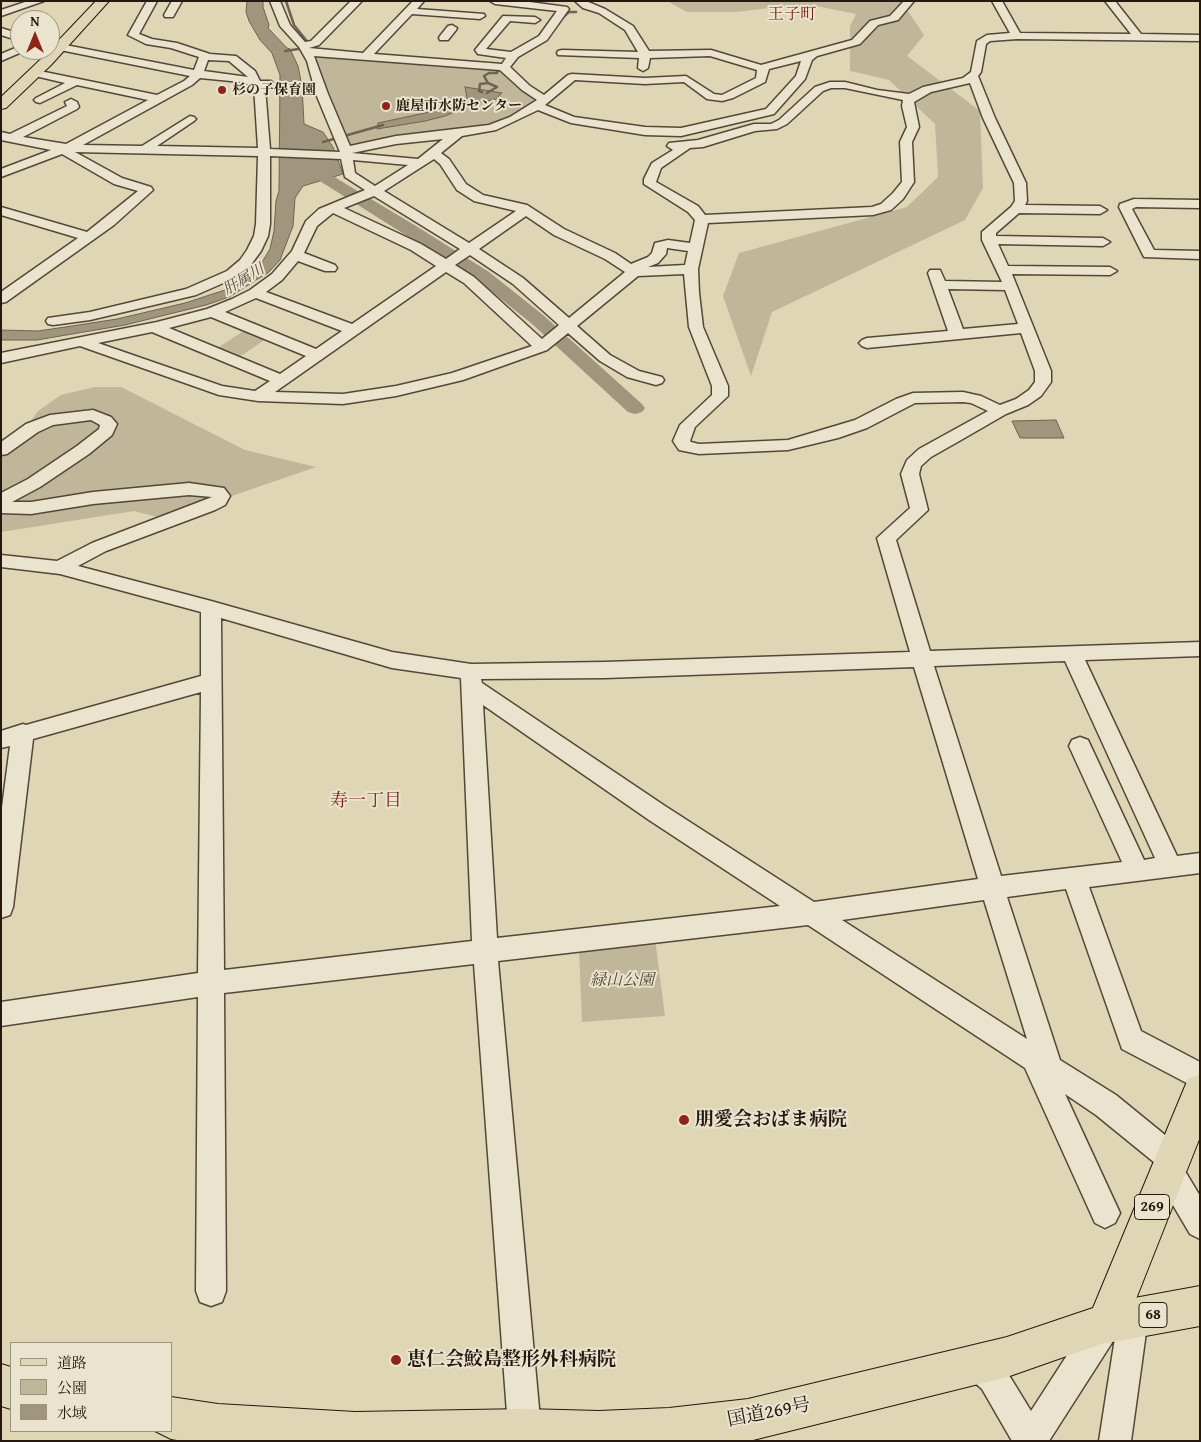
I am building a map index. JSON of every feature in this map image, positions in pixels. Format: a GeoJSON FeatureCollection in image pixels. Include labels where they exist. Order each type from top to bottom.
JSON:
{"type":"FeatureCollection","features":[{"type":"Feature","properties":{"kind":"main road"},"geometry":{"type":"LineString","coordinates":[[60,41],[103,1]]}},
{"type":"Feature","properties":{"kind":"main road"},"geometry":{"type":"LineString","coordinates":[[1,105],[35,73],[45,60]]}},
{"type":"Feature","properties":{"kind":"main road","name":"269"},"geometry":{"type":"LineString","coordinates":[[1120,1321],[1169,1163],[1200,1091]]}},
{"type":"Feature","properties":{"kind":"main road","name":"68"},"geometry":{"type":"LineString","coordinates":[[1120,1321],[1200,1306]]}},
{"type":"Feature","properties":{"kind":"main road","name":"国道269号"},"geometry":{"type":"LineString","coordinates":[[172,1418],[218,1425],[355,1433],[522,1435],[652,1430],[748,1420],[978,1365],[1120,1321]]}},
{"type":"Feature","properties":{"kind":"street"},"geometry":{"type":"LineString","coordinates":[[1,13],[39,1]]}},
{"type":"Feature","properties":{"kind":"street"},"geometry":{"type":"LineString","coordinates":[[53,321],[90,316],[191,292],[232,274],[254,251],[260,236],[264,152],[260,83],[232,58],[205,55],[150,42],[133,35],[152,1]]}},
{"type":"Feature","properties":{"kind":"street"},"geometry":{"type":"LineString","coordinates":[[169,15],[177,1]]}},
{"type":"Feature","properties":{"kind":"street"},"geometry":{"type":"LineString","coordinates":[[275,1],[286,26],[305,49],[344,154],[349,174],[518,281],[604,358],[632,374],[656,380]]}},
{"type":"Feature","properties":{"kind":"street"},"geometry":{"type":"LineString","coordinates":[[305,49],[315,42],[357,1]]}},
{"type":"Feature","properties":{"kind":"street"},"geometry":{"type":"LineString","coordinates":[[365,57],[419,1]]}},
{"type":"Feature","properties":{"kind":"street"},"geometry":{"type":"LineString","coordinates":[[495,1],[564,9],[543,38],[514,55],[505,67]]}},
{"type":"Feature","properties":{"kind":"street"},"geometry":{"type":"LineString","coordinates":[[580,1],[586,6],[602,11],[629,28],[640,42],[645,55],[639,80]]}},
{"type":"Feature","properties":{"kind":"street"},"geometry":{"type":"LineString","coordinates":[[562,53],[645,55],[711,53],[761,68],[856,42],[874,23],[894,18],[909,1]]}},
{"type":"Feature","properties":{"kind":"street"},"geometry":{"type":"LineString","coordinates":[[997,1],[1017,36]]}},
{"type":"Feature","properties":{"kind":"street"},"geometry":{"type":"LineString","coordinates":[[1110,1],[1138,38]]}},
{"type":"Feature","properties":{"kind":"street"},"geometry":{"type":"LineString","coordinates":[[410,11],[480,16]]}},
{"type":"Feature","properties":{"kind":"street"},"geometry":{"type":"LineString","coordinates":[[514,55],[482,52],[480,50],[507,18],[555,22]]}},
{"type":"Feature","properties":{"kind":"street"},"geometry":{"type":"LineString","coordinates":[[397,24],[415,25]]}},
{"type":"Feature","properties":{"kind":"street"},"geometry":{"type":"LineString","coordinates":[[702,220],[873,211],[886,207],[898,196],[908,182],[906,142],[913,127],[908,101],[927,89],[966,80],[973,76],[976,72],[982,40],[993,37],[1017,36],[1200,38]]}},
{"type":"Feature","properties":{"kind":"street"},"geometry":{"type":"LineString","coordinates":[[60,47],[198,74],[260,83]]}},
{"type":"Feature","properties":{"kind":"street"},"geometry":{"type":"LineString","coordinates":[[305,49],[365,57],[505,67]]}},
{"type":"Feature","properties":{"kind":"street"},"geometry":{"type":"LineString","coordinates":[[1,173],[66,149],[159,99],[198,74],[205,55]]}},
{"type":"Feature","properties":{"kind":"street"},"geometry":{"type":"LineString","coordinates":[[505,67],[505,70],[540,103],[571,120],[645,131],[681,132],[770,112],[801,77],[803,66],[808,58],[814,55]]}},
{"type":"Feature","properties":{"kind":"street"},"geometry":{"type":"LineString","coordinates":[[40,100],[113,57]]}},
{"type":"Feature","properties":{"kind":"street"},"geometry":{"type":"LineString","coordinates":[[344,154],[390,141],[492,128],[514,119],[540,103],[572,77],[639,80],[686,79],[711,97],[722,98],[760,80],[764,70],[761,68]]}},
{"type":"Feature","properties":{"kind":"street"},"geometry":{"type":"LineString","coordinates":[[35,73],[159,99]]}},
{"type":"Feature","properties":{"kind":"street"},"geometry":{"type":"LineString","coordinates":[[973,76],[989,118],[1020,184],[1021,201],[1016,209],[989,232],[989,240],[1011,286],[1043,371],[1043,382],[1035,393],[1022,402],[1000,411],[924,453],[914,464],[910,474],[919,510],[886,538],[992,888],[1042,1064],[1105,1213]]}},
{"type":"Feature","properties":{"kind":"street"},"geometry":{"type":"LineString","coordinates":[[702,220],[693,209],[650,184],[650,179],[656,166],[686,146],[754,128],[773,127],[783,122],[819,89],[830,85],[845,85],[876,93],[911,98]]}},
{"type":"Feature","properties":{"kind":"street"},"geometry":{"type":"LineString","coordinates":[[7,137],[73,107],[71,102]]}},
{"type":"Feature","properties":{"kind":"street"},"geometry":{"type":"LineString","coordinates":[[144,149],[190,119]]}},
{"type":"Feature","properties":{"kind":"street"},"geometry":{"type":"LineString","coordinates":[[645,131],[659,143],[686,146]]}},
{"type":"Feature","properties":{"kind":"street"},"geometry":{"type":"LineString","coordinates":[[1,358],[43,348],[82,342],[212,312],[255,293],[277,277],[296,255],[311,224],[324,212],[375,191],[435,154],[441,145],[458,133]]}},
{"type":"Feature","properties":{"kind":"street"},"geometry":{"type":"LineString","coordinates":[[7,137],[66,149],[344,154],[421,163]]}},
{"type":"Feature","properties":{"kind":"street"},"geometry":{"type":"LineString","coordinates":[[1,299],[109,222],[147,190],[118,181],[66,149]]}},
{"type":"Feature","properties":{"kind":"street"},"geometry":{"type":"LineString","coordinates":[[435,154],[445,162],[461,187],[479,198],[526,210],[559,232],[610,256],[632,271],[690,269]]}},
{"type":"Feature","properties":{"kind":"street"},"geometry":{"type":"LineString","coordinates":[[1200,204],[1134,203],[1125,207],[1149,254],[1200,255]]}},
{"type":"Feature","properties":{"kind":"street"},"geometry":{"type":"LineString","coordinates":[[1016,209],[1074,205],[1100,210]]}},
{"type":"Feature","properties":{"kind":"street"},"geometry":{"type":"LineString","coordinates":[[336,207],[360,222],[416,247],[469,280],[542,348]]}},
{"type":"Feature","properties":{"kind":"street"},"geometry":{"type":"LineString","coordinates":[[258,396],[471,250],[526,210]]}},
{"type":"Feature","properties":{"kind":"street"},"geometry":{"type":"LineString","coordinates":[[1,211],[87,236]]}},
{"type":"Feature","properties":{"kind":"street"},"geometry":{"type":"LineString","coordinates":[[702,220],[690,269],[696,327],[720,386],[720,396],[698,415],[684,432],[681,442],[684,446],[699,449],[788,445],[832,434],[861,424],[913,398],[962,397],[976,399],[1000,411]]}},
{"type":"Feature","properties":{"kind":"street"},"geometry":{"type":"LineString","coordinates":[[989,240],[1103,242]]}},
{"type":"Feature","properties":{"kind":"street"},"geometry":{"type":"LineString","coordinates":[[82,342],[203,386],[258,396],[343,399],[396,391],[457,377],[542,348],[632,271],[653,260],[659,254],[660,246],[668,244],[695,248]]}},
{"type":"Feature","properties":{"kind":"street"},"geometry":{"type":"LineString","coordinates":[[296,255],[330,268]]}},
{"type":"Feature","properties":{"kind":"street"},"geometry":{"type":"LineString","coordinates":[[653,260],[664,266],[664,270]]}},
{"type":"Feature","properties":{"kind":"street"},"geometry":{"type":"LineString","coordinates":[[1003,270],[1110,271]]}},
{"type":"Feature","properties":{"kind":"street"},"geometry":{"type":"LineString","coordinates":[[957,335],[937,279],[1011,286]]}},
{"type":"Feature","properties":{"kind":"street"},"geometry":{"type":"LineString","coordinates":[[255,293],[354,330]]}},
{"type":"Feature","properties":{"kind":"street"},"geometry":{"type":"LineString","coordinates":[[212,312],[318,355]]}},
{"type":"Feature","properties":{"kind":"street"},"geometry":{"type":"LineString","coordinates":[[154,326],[282,380]]}},
{"type":"Feature","properties":{"kind":"street"},"geometry":{"type":"LineString","coordinates":[[867,344],[1026,328]]}},
{"type":"Feature","properties":{"kind":"street"},"geometry":{"type":"LineString","coordinates":[[1,349],[43,348]]}},
{"type":"Feature","properties":{"kind":"street"},"geometry":{"type":"LineString","coordinates":[[1,450],[32,428],[50,420],[93,415],[105,420],[109,424],[106,431],[83,450],[34,483],[1,500]]}},
{"type":"Feature","properties":{"kind":"street"},"geometry":{"type":"LineString","coordinates":[[1,507],[30,508],[93,498],[189,489],[218,492],[221,496],[219,501],[209,506],[99,547],[60,568]]}},
{"type":"Feature","properties":{"kind":"street"},"geometry":{"type":"LineString","coordinates":[[1,562],[60,568],[211,608],[405,664],[472,679],[615,670],[1200,649]]}},
{"type":"Feature","properties":{"kind":"street"},"geometry":{"type":"LineString","coordinates":[[210,1291],[212,983],[211,608]]}},
{"type":"Feature","properties":{"kind":"street"},"geometry":{"type":"LineString","coordinates":[[1072,654],[1170,866]]}},
{"type":"Feature","properties":{"kind":"street"},"geometry":{"type":"LineString","coordinates":[[472,679],[657,812],[1106,1105],[1169,1163],[1200,1224]]}},
{"type":"Feature","properties":{"kind":"street"},"geometry":{"type":"LineString","coordinates":[[472,679],[485,951],[522,1435]]}},
{"type":"Feature","properties":{"kind":"street"},"geometry":{"type":"LineString","coordinates":[[1,740],[23,732],[211,681]]}},
{"type":"Feature","properties":{"kind":"street"},"geometry":{"type":"LineString","coordinates":[[1,907],[23,732]]}},
{"type":"Feature","properties":{"kind":"street"},"geometry":{"type":"LineString","coordinates":[[1080,746],[1137,870]]}},
{"type":"Feature","properties":{"kind":"street"},"geometry":{"type":"LineString","coordinates":[[1,1014],[212,983],[814,913],[1074,877],[1200,863]]}},
{"type":"Feature","properties":{"kind":"street"},"geometry":{"type":"LineString","coordinates":[[1074,877],[1131,1040],[1200,1076]]}},
{"type":"Feature","properties":{"kind":"street"},"geometry":{"type":"LineString","coordinates":[[978,1365],[993,1378],[1030,1441],[1120,1321]]}},
{"type":"Feature","properties":{"kind":"street"},"geometry":{"type":"LineString","coordinates":[[1115,1441],[1120,1321]]}},
{"type":"Feature","properties":{"kind":"green space"},"geometry":{"type":"Polygon","coordinates":[[[667,1],[901,1],[924,35],[907,56],[980,111],[983,188],[965,220],[772,312],[751,376],[723,296],[739,253],[907,207],[938,177],[935,124],[889,80],[850,71],[850,26],[856,14],[816,6],[786,6],[736,12],[687,12],[667,1]]]}},
{"type":"Feature","properties":{"kind":"green space"},"geometry":{"type":"Polygon","coordinates":[[[313,56],[443,67],[444,64],[499,68],[538,100],[514,117],[489,127],[348,148],[313,56]]]}},
{"type":"Feature","properties":{"kind":"green space"},"geometry":{"type":"Polygon","coordinates":[[[245,330],[266,339],[238,358],[216,349],[245,330]]]}},
{"type":"Feature","properties":{"kind":"green space"},"geometry":{"type":"Polygon","coordinates":[[[95,387],[121,387],[245,450],[316,467],[165,519],[134,511],[1,532],[1,455],[12,448],[38,411],[61,395],[95,387]]]}},
{"type":"Feature","properties":{"kind":"green space","name":"緑山公園"},"geometry":{"type":"Polygon","coordinates":[[[655,939],[665,1016],[582,1022],[579,949],[655,939]]]}},
{"type":"Feature","properties":{"kind":"water"},"geometry":{"type":"Polygon","coordinates":[[[247,1],[263,1],[269,25],[268,28],[290,49],[298,66],[302,86],[304,124],[323,132],[333,147],[343,174],[303,186],[295,198],[293,226],[280,260],[269,272],[229,297],[206,305],[125,325],[37,340],[1,340],[1,330],[38,331],[117,319],[185,303],[225,290],[245,280],[259,267],[270,249],[279,191],[280,75],[272,53],[260,40],[249,21],[246,12],[247,1]]]}},
{"type":"Feature","properties":{"kind":"water"},"geometry":{"type":"Polygon","coordinates":[[[465,87],[502,93],[496,99],[474,104],[445,116],[377,129],[378,123],[458,106],[467,97],[465,87]]]}},
{"type":"Feature","properties":{"kind":"water"},"geometry":{"type":"Polygon","coordinates":[[[1056,420],[1064,438],[1020,438],[1012,421],[1056,420]]]}},
{"type":"Feature","properties":{"kind":"waterway"},"geometry":{"type":"LineString","coordinates":[[286,1],[294,25],[310,45]]}},
{"type":"Feature","properties":{"kind":"waterway"},"geometry":{"type":"LineString","coordinates":[[562,18],[569,12],[576,12]]}},
{"type":"Feature","properties":{"kind":"waterway"},"geometry":{"type":"LineString","coordinates":[[285,51],[312,47],[317,52]]}},
{"type":"Feature","properties":{"kind":"waterway"},"geometry":{"type":"LineString","coordinates":[[488,83],[484,76],[489,73],[497,73],[500,65]]}},
{"type":"Feature","properties":{"kind":"waterway"},"geometry":{"type":"LineString","coordinates":[[482,92],[479,91],[480,84],[488,83]]}},
{"type":"Feature","properties":{"kind":"waterway"},"geometry":{"type":"LineString","coordinates":[[487,93],[497,87],[488,83]]}},
{"type":"Feature","properties":{"kind":"waterway"},"geometry":{"type":"LineString","coordinates":[[323,142],[383,125]]}},
{"type":"Feature","properties":{"kind":"waterway"},"geometry":{"type":"LineString","coordinates":[[301,163],[483,276],[537,319],[635,408]]}},
{"type":"Feature","properties":{"kind":"place","name":"杉の子保育園"},"geometry":{"type":"Point","coordinates":[222,90]}},
{"type":"Feature","properties":{"kind":"place","name":"鹿屋市水防センター"},"geometry":{"type":"Point","coordinates":[386,106]}},
{"type":"Feature","properties":{"kind":"place","name":"朋愛会おばま病院"},"geometry":{"type":"Point","coordinates":[684,1120]}},
{"type":"Feature","properties":{"kind":"place","name":"恵仁会鮫島整形外科病院"},"geometry":{"type":"Point","coordinates":[396,1360]}},
{"type":"Feature","properties":{"kind":"district","name":"王子町"},"geometry":{"type":"Point","coordinates":[792,15]}},
{"type":"Feature","properties":{"kind":"district","name":"寿一丁目"},"geometry":{"type":"Point","coordinates":[366,801]}},
{"type":"Feature","properties":{"kind":"water label","name":"肝属川"},"geometry":{"type":"Point","coordinates":[244,280]}}]}
